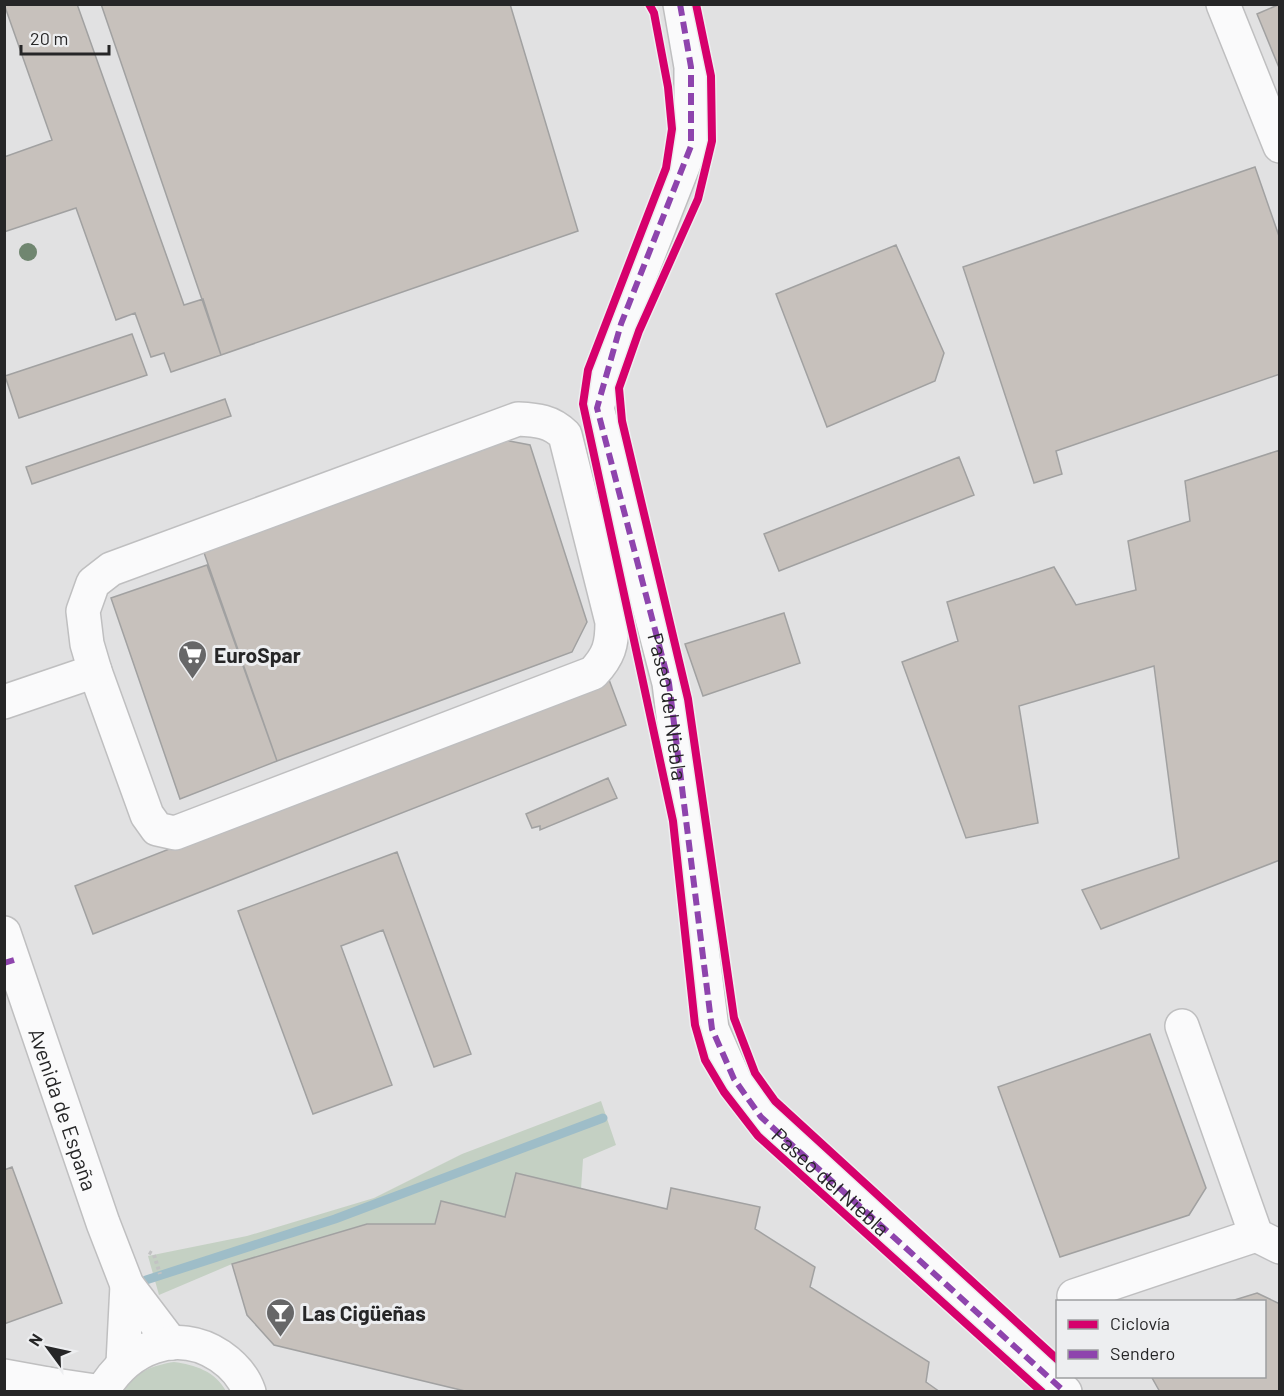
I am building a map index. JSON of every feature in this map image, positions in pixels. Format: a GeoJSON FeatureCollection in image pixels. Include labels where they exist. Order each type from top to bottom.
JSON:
{"type":"FeatureCollection","features":[{"type":"Feature","properties":{"kind":"street","name":"Paseo del Niebla"},"geometry":{"type":"LineString","coordinates":[[680,4],[691,67],[692,146],[621,324],[597,408],[669,683],[712,1029],[734,1079],[760,1117],[1065,1392]]}},
{"type":"Feature","properties":{"kind":"street"},"geometry":{"type":"LineString","coordinates":[[1223,4],[1280,146]]}},
{"type":"Feature","properties":{"kind":"street"},"geometry":{"type":"LineString","coordinates":[[518,419],[540,420],[555,425],[565,435],[612,622],[612,642],[604,661],[593,673],[176,833],[157,829],[147,815],[95,670],[87,644],[83,611],[93,583],[111,569],[518,419]]}},
{"type":"Feature","properties":{"kind":"street"},"geometry":{"type":"LineString","coordinates":[[4,702],[95,670]]}},
{"type":"Feature","properties":{"kind":"street","name":"Avenida de España"},"geometry":{"type":"LineString","coordinates":[[8,952],[127,1285],[171,1343]]}},
{"type":"Feature","properties":{"kind":"street"},"geometry":{"type":"LineString","coordinates":[[1074,1296],[1268,1241],[1182,1026]]}},
{"type":"Feature","properties":{"kind":"street","name":"Avenida de España"},"geometry":{"type":"LineString","coordinates":[[123,1363],[127,1285]]}},
{"type":"Feature","properties":{"kind":"street"},"geometry":{"type":"LineString","coordinates":[[4,1376],[52,1388],[102,1392],[123,1363],[146,1349],[171,1343],[185,1343],[210,1350],[231,1364],[247,1385],[249,1392]]}},
{"type":"Feature","properties":{"kind":"green space"},"geometry":{"type":"Polygon","coordinates":[[[601,1101],[616,1145],[583,1159],[581,1189],[505,1217],[441,1202],[435,1224],[367,1224],[232,1264],[159,1295],[148,1256],[247,1236],[374,1198],[462,1154],[601,1101]]]}},
{"type":"Feature","properties":{"kind":"green space"},"geometry":{"type":"Polygon","coordinates":[[[174,1362],[204,1370],[216,1378],[226,1391],[123,1392],[132,1379],[138,1375],[159,1365],[174,1362]]]}},
{"type":"Feature","properties":{"kind":"building"},"geometry":{"type":"Polygon","coordinates":[[[4,4],[77,4],[184,305],[203,299],[221,355],[171,372],[164,353],[151,357],[135,313],[116,320],[76,208],[4,232],[4,157],[52,140],[4,4]]]}},
{"type":"Feature","properties":{"kind":"building"},"geometry":{"type":"Polygon","coordinates":[[[101,4],[510,4],[578,231],[221,355],[101,4]]]}},
{"type":"Feature","properties":{"kind":"building"},"geometry":{"type":"Polygon","coordinates":[[[1280,4],[1280,70],[1257,14],[1280,4]]]}},
{"type":"Feature","properties":{"kind":"building"},"geometry":{"type":"Polygon","coordinates":[[[1255,167],[1280,239],[1280,374],[1056,451],[1062,474],[1034,483],[963,267],[1255,167]]]}},
{"type":"Feature","properties":{"kind":"building"},"geometry":{"type":"Polygon","coordinates":[[[896,245],[944,353],[935,381],[827,427],[776,294],[896,245]]]}},
{"type":"Feature","properties":{"kind":"building"},"geometry":{"type":"Polygon","coordinates":[[[132,334],[147,375],[19,418],[5,376],[132,334]]]}},
{"type":"Feature","properties":{"kind":"building"},"geometry":{"type":"Polygon","coordinates":[[[225,399],[231,416],[32,484],[26,467],[225,399]]]}},
{"type":"Feature","properties":{"kind":"building"},"geometry":{"type":"Polygon","coordinates":[[[499,439],[530,445],[587,622],[572,652],[277,761],[202,547],[499,439]]]}},
{"type":"Feature","properties":{"kind":"building"},"geometry":{"type":"Polygon","coordinates":[[[1280,450],[1280,860],[1101,929],[1082,890],[1179,858],[1154,666],[1019,706],[1038,823],[966,838],[902,662],[958,641],[947,602],[1054,567],[1076,605],[1136,590],[1128,541],[1190,521],[1185,481],[1280,450]]]}},
{"type":"Feature","properties":{"kind":"building"},"geometry":{"type":"Polygon","coordinates":[[[959,457],[974,495],[779,571],[764,534],[959,457]]]}},
{"type":"Feature","properties":{"kind":"building","name":"EuroSpar"},"geometry":{"type":"Polygon","coordinates":[[[207,565],[277,761],[180,799],[111,598],[207,565]]]}},
{"type":"Feature","properties":{"kind":"building"},"geometry":{"type":"Polygon","coordinates":[[[784,613],[800,663],[703,696],[685,644],[784,613]]]}},
{"type":"Feature","properties":{"kind":"building"},"geometry":{"type":"Polygon","coordinates":[[[608,677],[626,725],[93,934],[75,886],[608,677]]]}},
{"type":"Feature","properties":{"kind":"building"},"geometry":{"type":"Polygon","coordinates":[[[608,778],[617,798],[540,830],[540,826],[532,828],[526,814],[608,778]]]}},
{"type":"Feature","properties":{"kind":"building"},"geometry":{"type":"Polygon","coordinates":[[[397,852],[471,1054],[434,1067],[383,930],[341,946],[392,1085],[313,1114],[238,911],[397,852]]]}},
{"type":"Feature","properties":{"kind":"building"},"geometry":{"type":"Polygon","coordinates":[[[1150,1034],[1206,1188],[1189,1215],[1060,1257],[998,1087],[1150,1034]]]}},
{"type":"Feature","properties":{"kind":"building"},"geometry":{"type":"Polygon","coordinates":[[[12,1167],[62,1303],[4,1324],[4,1170],[12,1167]]]}},
{"type":"Feature","properties":{"kind":"building"},"geometry":{"type":"Polygon","coordinates":[[[516,1173],[667,1209],[671,1188],[760,1207],[755,1229],[815,1267],[810,1287],[929,1362],[926,1382],[940,1392],[469,1392],[274,1345],[247,1315],[232,1264],[367,1224],[435,1224],[441,1201],[505,1217],[516,1173]]]}},
{"type":"Feature","properties":{"kind":"building"},"geometry":{"type":"Polygon","coordinates":[[[1257,1293],[1280,1304],[1280,1392],[1160,1392],[1152,1378],[1266,1378],[1266,1300],[1234,1300],[1257,1293]]]}},
{"type":"Feature","properties":{"kind":"waterway"},"geometry":{"type":"LineString","coordinates":[[146,1280],[335,1219],[603,1118]]}},
{"type":"Feature","properties":{"kind":"marked path"},"geometry":{"type":"LineString","coordinates":[[680,4],[691,67],[691,146],[621,324],[597,408],[669,683],[712,1029],[734,1079],[761,1117],[1065,1392]]}},
{"type":"Feature","properties":{"kind":"marked path"},"geometry":{"type":"LineString","coordinates":[[4,963],[14,960]]}},
{"type":"Feature","properties":{"kind":"cycle path"},"geometry":{"type":"LineString","coordinates":[[649,4],[654,13],[668,87],[672,129],[666,168],[588,370],[583,404],[673,821],[695,1025],[705,1060],[724,1092],[758,1136],[1042,1392]]}},
{"type":"Feature","properties":{"kind":"cycle path"},"geometry":{"type":"LineString","coordinates":[[696,4],[711,76],[712,141],[698,199],[639,331],[619,388],[622,421],[688,699],[734,1018],[755,1073],[775,1101],[1056,1358]]}},
{"type":"Feature","properties":{"kind":"place","name":"EuroSpar"},"geometry":{"type":"Point","coordinates":[193,680]}},
{"type":"Feature","properties":{"kind":"place","name":"Las Cigüeñas"},"geometry":{"type":"Point","coordinates":[281,1338]}}]}
